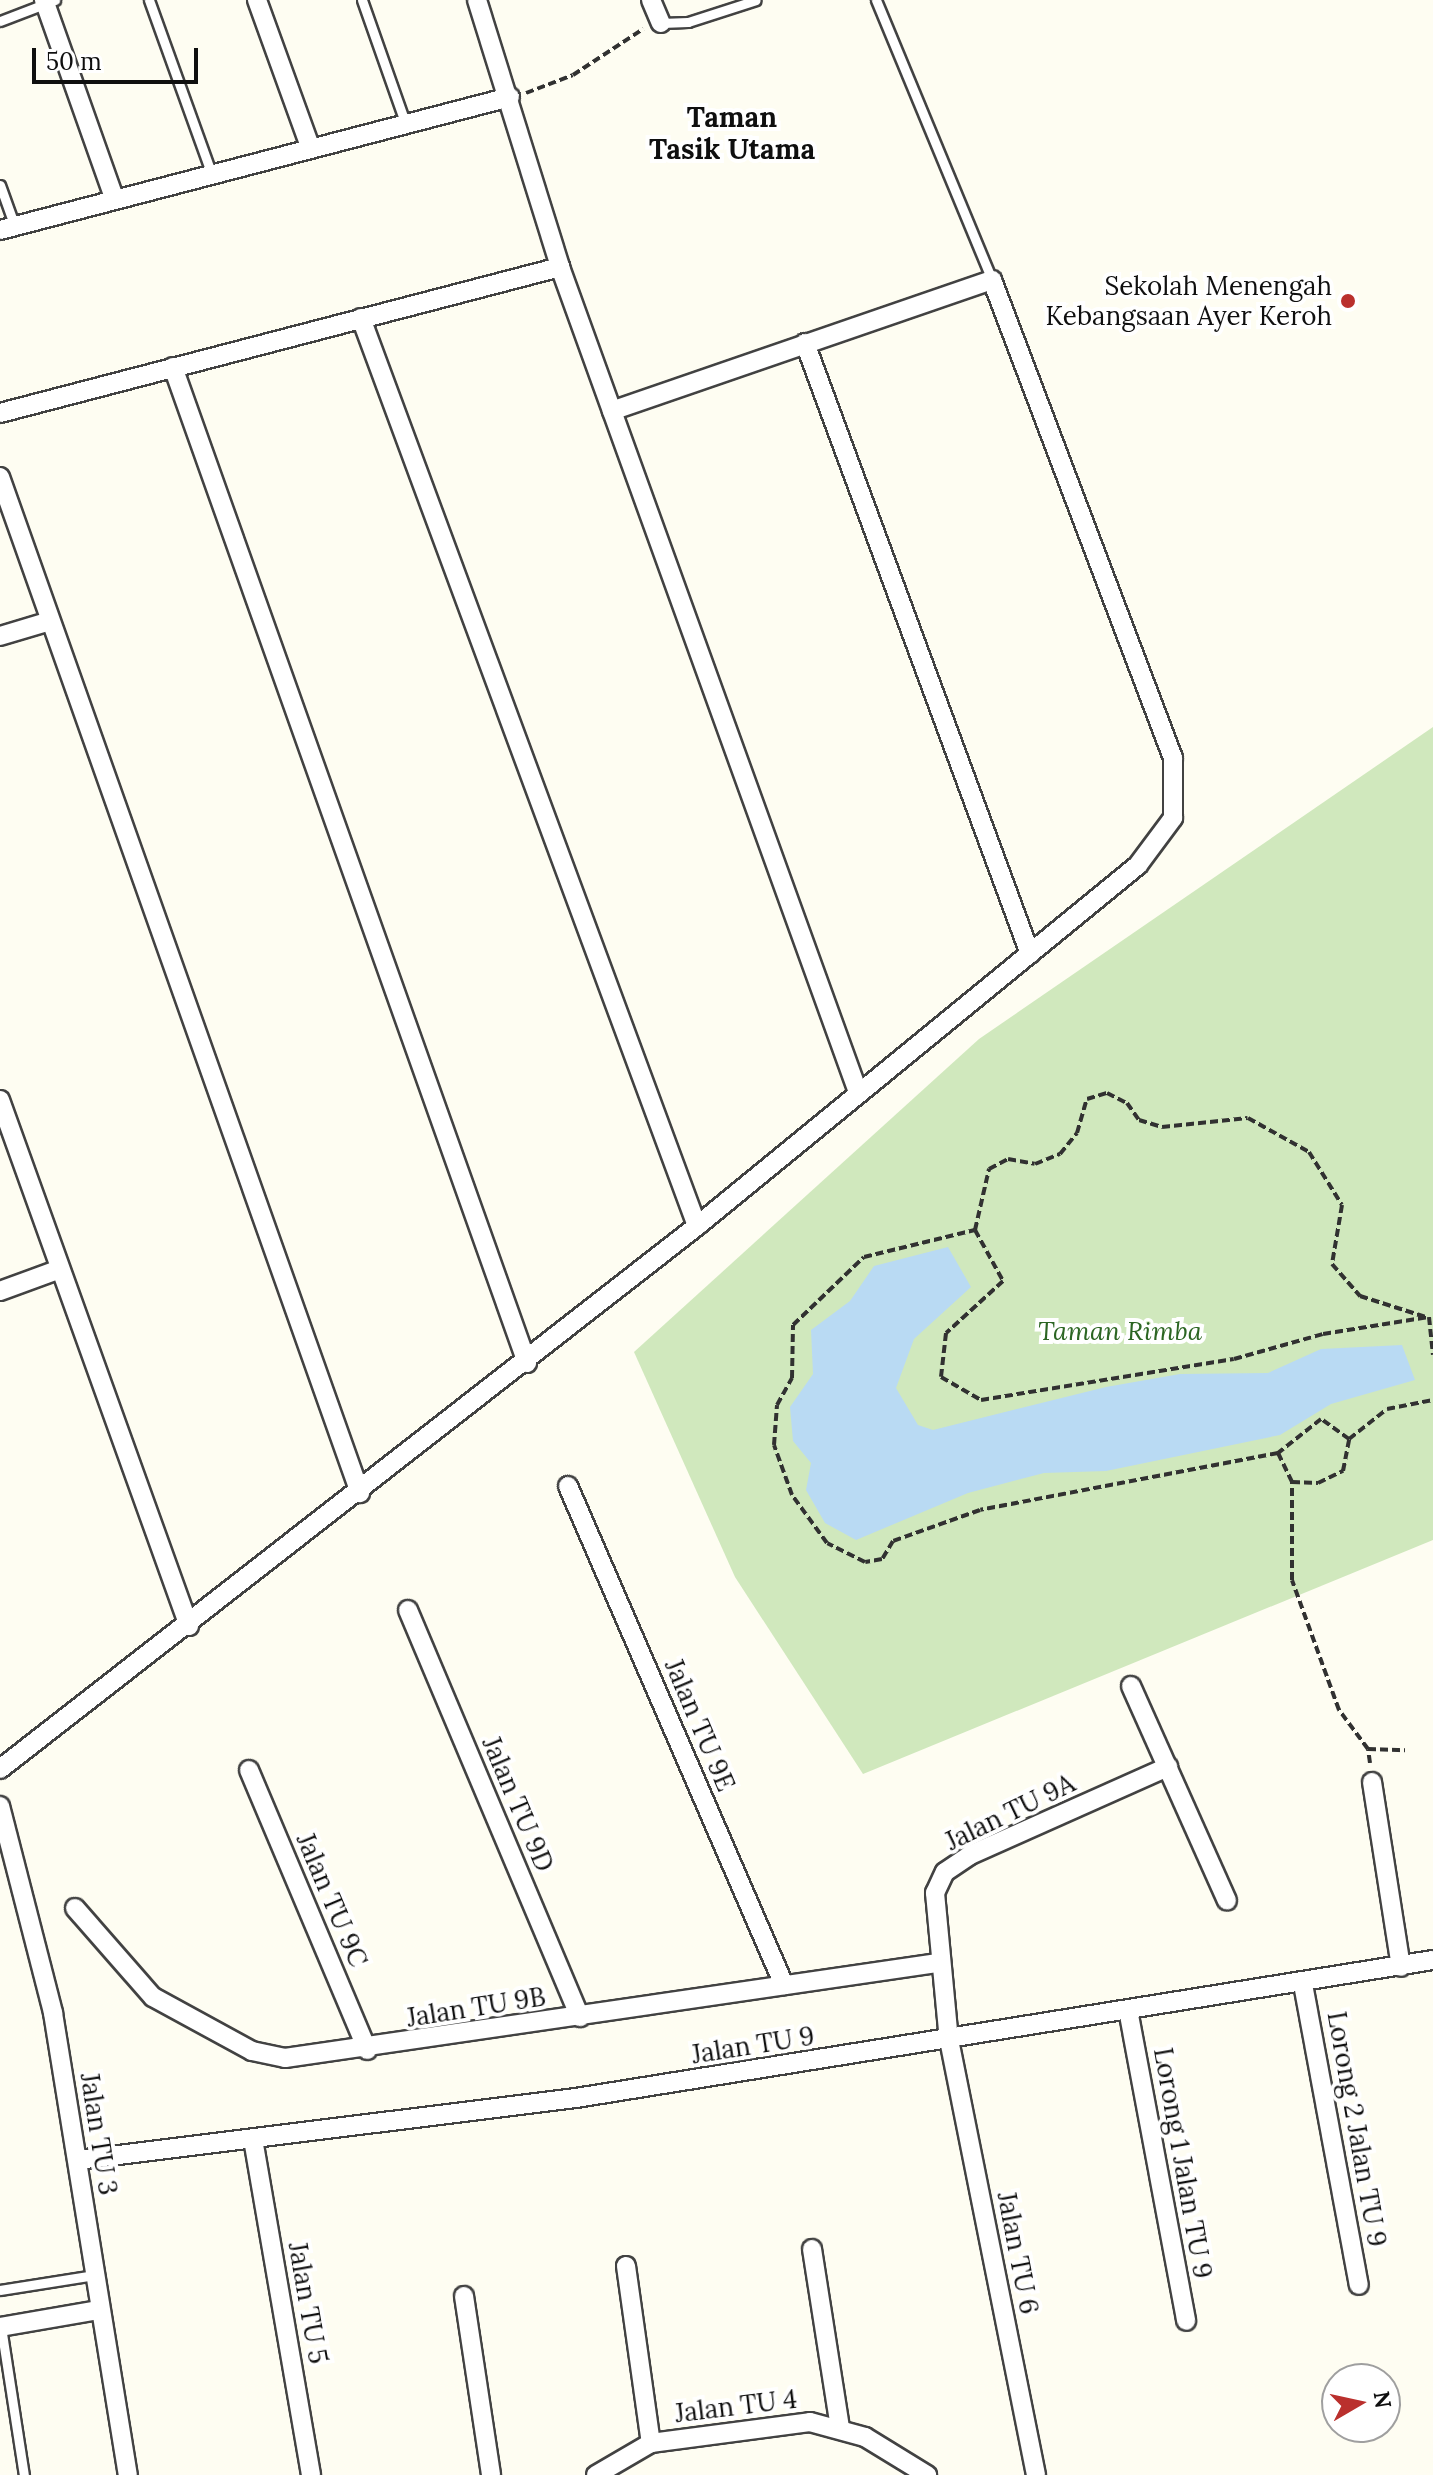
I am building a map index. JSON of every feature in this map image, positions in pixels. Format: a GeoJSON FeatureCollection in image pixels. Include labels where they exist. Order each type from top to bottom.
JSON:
{"type":"FeatureCollection","features":[{"type":"Feature","properties":{"kind":"street"},"geometry":{"type":"LineString","coordinates":[[257,0],[311,149]]}},
{"type":"Feature","properties":{"kind":"street"},"geometry":{"type":"LineString","coordinates":[[477,0],[510,97],[560,267],[858,1092]]}},
{"type":"Feature","properties":{"kind":"street"},"geometry":{"type":"LineString","coordinates":[[651,0],[661,23]]}},
{"type":"Feature","properties":{"kind":"street"},"geometry":{"type":"LineString","coordinates":[[48,1],[115,200]]}},
{"type":"Feature","properties":{"kind":"street"},"geometry":{"type":"LineString","coordinates":[[7,228],[510,97]]}},
{"type":"Feature","properties":{"kind":"street"},"geometry":{"type":"LineString","coordinates":[[0,413],[560,267]]}},
{"type":"Feature","properties":{"kind":"street"},"geometry":{"type":"LineString","coordinates":[[0,1769],[527,1363],[1030,954],[1159,843],[1178,790],[1173,758],[992,280],[612,411]]}},
{"type":"Feature","properties":{"kind":"street"},"geometry":{"type":"LineString","coordinates":[[361,318],[697,1226]]}},
{"type":"Feature","properties":{"kind":"street"},"geometry":{"type":"LineString","coordinates":[[805,343],[1030,954]]}},
{"type":"Feature","properties":{"kind":"street"},"geometry":{"type":"LineString","coordinates":[[173,367],[527,1363]]}},
{"type":"Feature","properties":{"kind":"street"},"geometry":{"type":"LineString","coordinates":[[0,477],[360,1493]]}},
{"type":"Feature","properties":{"kind":"street"},"geometry":{"type":"LineString","coordinates":[[0,636],[50,621]]}},
{"type":"Feature","properties":{"kind":"street"},"geometry":{"type":"LineString","coordinates":[[0,1100],[189,1626]]}},
{"type":"Feature","properties":{"kind":"street"},"geometry":{"type":"LineString","coordinates":[[0,1291],[60,1269]]}},
{"type":"Feature","properties":{"kind":"street","name":"Jalan TU 9E"},"geometry":{"type":"LineString","coordinates":[[568,1486],[784,1985]]}},
{"type":"Feature","properties":{"kind":"street","name":"Jalan TU 9D"},"geometry":{"type":"LineString","coordinates":[[408,1610],[580,2017]]}},
{"type":"Feature","properties":{"kind":"street"},"geometry":{"type":"LineString","coordinates":[[1131,1686],[1227,1901]]}},
{"type":"Feature","properties":{"kind":"street","name":"Jalan TU 9A"},"geometry":{"type":"LineString","coordinates":[[949,2041],[938,1963],[935,1893],[945,1872],[1168,1767]]}},
{"type":"Feature","properties":{"kind":"street","name":"Jalan TU 9C"},"geometry":{"type":"LineString","coordinates":[[249,1770],[367,2050]]}},
{"type":"Feature","properties":{"kind":"street"},"geometry":{"type":"LineString","coordinates":[[1372,1782],[1401,1967]]}},
{"type":"Feature","properties":{"kind":"street","name":"Jalan TU 3"},"geometry":{"type":"LineString","coordinates":[[0,1806],[53,2013],[78,2160],[98,2310],[128,2475]]}},
{"type":"Feature","properties":{"kind":"street","name":"Jalan TU 9B"},"geometry":{"type":"LineString","coordinates":[[75,1908],[153,1997],[195,2024],[285,2058],[367,2050],[938,1963]]}},
{"type":"Feature","properties":{"kind":"street","name":"Jalan TU 9"},"geometry":{"type":"LineString","coordinates":[[78,2160],[253,2139],[1129,2015],[1433,1960]]}},
{"type":"Feature","properties":{"kind":"street","name":"Lorong 2 Jalan TU 9"},"geometry":{"type":"LineString","coordinates":[[1303,1984],[1359,2285]]}},
{"type":"Feature","properties":{"kind":"street","name":"Lorong 1 Jalan TU 9"},"geometry":{"type":"LineString","coordinates":[[1129,2015],[1186,2321]]}},
{"type":"Feature","properties":{"kind":"street","name":"Jalan TU 6"},"geometry":{"type":"LineString","coordinates":[[949,2041],[1036,2475]]}},
{"type":"Feature","properties":{"kind":"street","name":"Jalan TU 5"},"geometry":{"type":"LineString","coordinates":[[253,2139],[311,2475]]}},
{"type":"Feature","properties":{"kind":"street"},"geometry":{"type":"LineString","coordinates":[[812,2249],[840,2427]]}},
{"type":"Feature","properties":{"kind":"street"},"geometry":{"type":"LineString","coordinates":[[626,2266],[651,2443]]}},
{"type":"Feature","properties":{"kind":"street"},"geometry":{"type":"LineString","coordinates":[[464,2296],[491,2475]]}},
{"type":"Feature","properties":{"kind":"street"},"geometry":{"type":"LineString","coordinates":[[1,2327],[98,2310]]}},
{"type":"Feature","properties":{"kind":"street","name":"Jalan TU 4"},"geometry":{"type":"LineString","coordinates":[[596,2475],[651,2443],[810,2422],[840,2427],[927,2475]]}},
{"type":"Feature","properties":{"kind":"lane"},"geometry":{"type":"LineString","coordinates":[[149,0],[212,175]]}},
{"type":"Feature","properties":{"kind":"lane"},"geometry":{"type":"LineString","coordinates":[[362,0],[406,125]]}},
{"type":"Feature","properties":{"kind":"lane"},"geometry":{"type":"LineString","coordinates":[[876,0],[992,280]]}},
{"type":"Feature","properties":{"kind":"lane"},"geometry":{"type":"LineString","coordinates":[[0,21],[48,1]]}},
{"type":"Feature","properties":{"kind":"lane"},"geometry":{"type":"LineString","coordinates":[[661,23],[688,22],[753,1]]}},
{"type":"Feature","properties":{"kind":"lane"},"geometry":{"type":"LineString","coordinates":[[0,185],[7,228]]}},
{"type":"Feature","properties":{"kind":"lane"},"geometry":{"type":"LineString","coordinates":[[0,2290],[95,2275]]}},
{"type":"Feature","properties":{"kind":"lane"},"geometry":{"type":"LineString","coordinates":[[1,2327],[24,2475]]}},
{"type":"Feature","properties":{"kind":"path"},"geometry":{"type":"LineString","coordinates":[[510,97],[573,75],[628,34],[661,23]]}},
{"type":"Feature","properties":{"kind":"path"},"geometry":{"type":"LineString","coordinates":[[1107,1093],[1127,1103],[1139,1120],[1162,1127],[1248,1118],[1309,1152],[1342,1205],[1332,1264],[1360,1296],[1429,1317],[1323,1334],[1234,1359],[981,1400],[941,1377],[946,1333],[1003,1281],[975,1230],[989,1169],[1008,1159],[1035,1164],[1060,1154],[1077,1133],[1087,1099],[1107,1093]]}},
{"type":"Feature","properties":{"kind":"path"},"geometry":{"type":"LineString","coordinates":[[975,1230],[864,1257],[793,1325],[792,1378],[777,1405],[774,1445],[792,1495],[827,1543],[865,1562],[882,1559],[893,1541],[980,1510],[1278,1453],[1321,1419],[1349,1439]]}},
{"type":"Feature","properties":{"kind":"path"},"geometry":{"type":"LineString","coordinates":[[1429,1317],[1433,1355]]}},
{"type":"Feature","properties":{"kind":"path"},"geometry":{"type":"LineString","coordinates":[[1292,1482],[1318,1483],[1343,1471],[1349,1439],[1387,1409],[1433,1400]]}},
{"type":"Feature","properties":{"kind":"path"},"geometry":{"type":"LineString","coordinates":[[1278,1453],[1292,1482],[1292,1580],[1339,1710],[1368,1749],[1372,1782]]}},
{"type":"Feature","properties":{"kind":"path"},"geometry":{"type":"LineString","coordinates":[[1368,1749],[1405,1750]]}},
{"type":"Feature","properties":{"kind":"green space","name":"Taman Rimba"},"geometry":{"type":"Polygon","coordinates":[[[1433,727],[1433,1540],[863,1774],[735,1577],[634,1352],[979,1039],[1433,727]]]}},
{"type":"Feature","properties":{"kind":"water"},"geometry":{"type":"Polygon","coordinates":[[[948,1247],[971,1287],[914,1339],[896,1388],[918,1425],[933,1430],[1106,1387],[1180,1374],[1268,1373],[1321,1349],[1402,1345],[1415,1380],[1331,1404],[1280,1435],[1106,1471],[1044,1473],[968,1493],[856,1540],[825,1523],[806,1490],[811,1463],[793,1441],[790,1407],[813,1374],[811,1330],[850,1301],[874,1266],[948,1247]]]}},
{"type":"Feature","properties":{"kind":"place","name":"Sekolah Menengah Kebangsaan Ayer Keroh"},"geometry":{"type":"Point","coordinates":[1348,301]}},
{"type":"Feature","properties":{"kind":"district","name":"Taman Tasik Utama"},"geometry":{"type":"Point","coordinates":[732,133]}}]}
